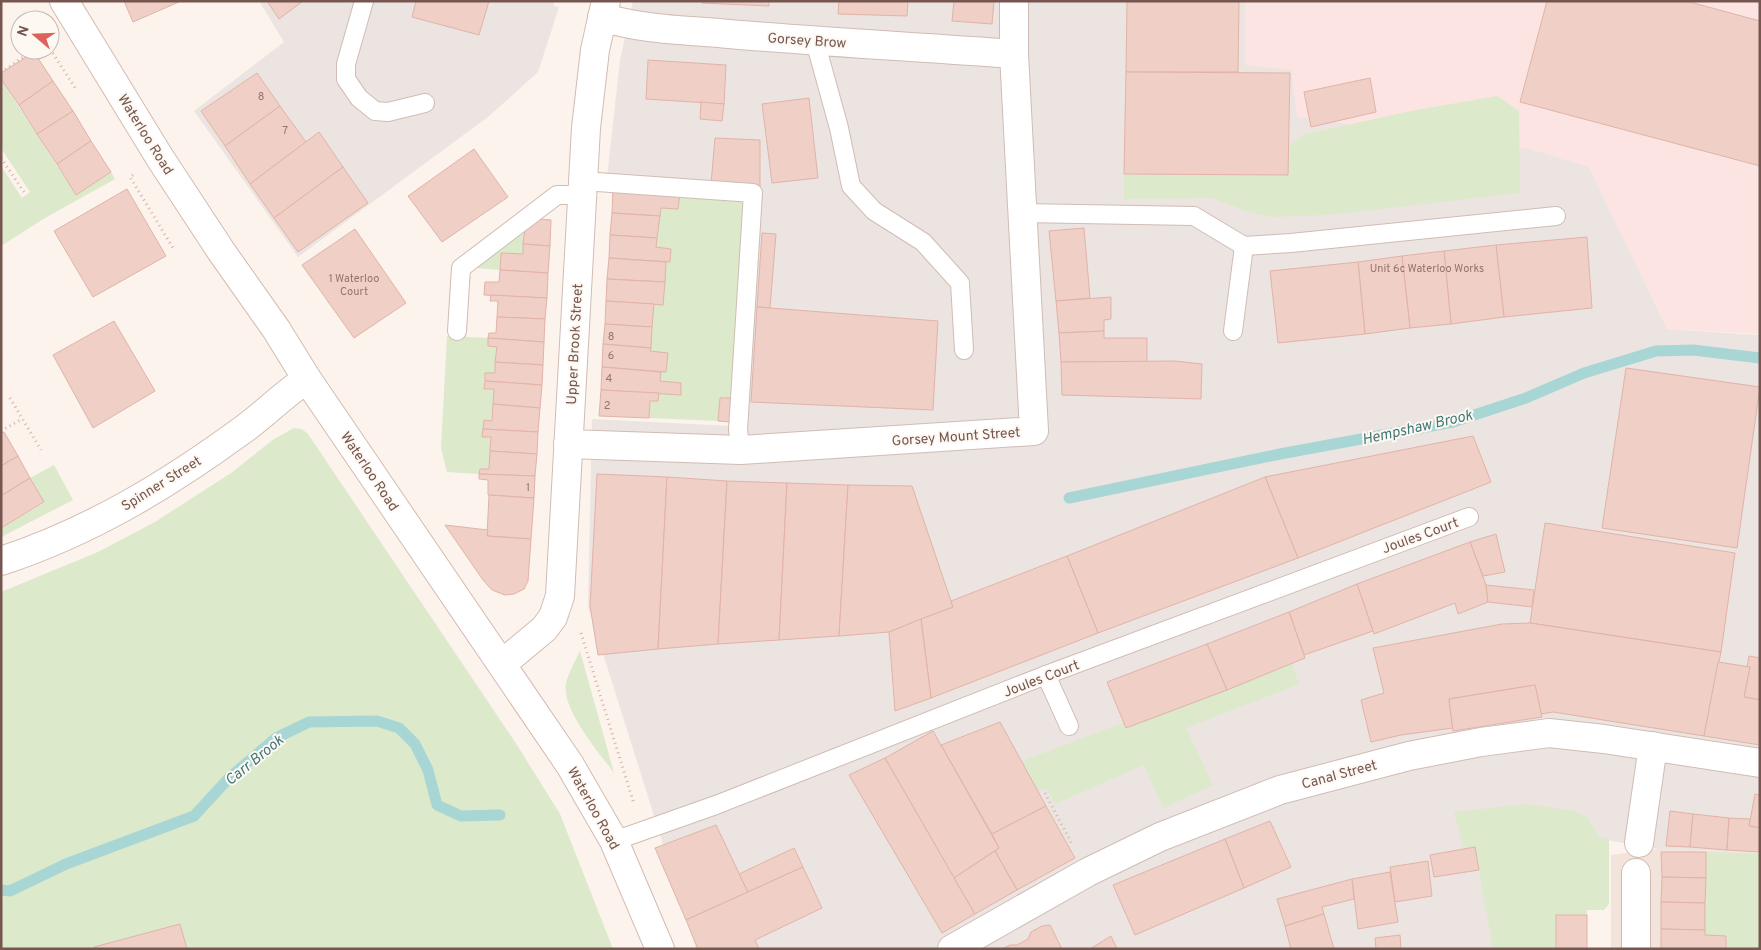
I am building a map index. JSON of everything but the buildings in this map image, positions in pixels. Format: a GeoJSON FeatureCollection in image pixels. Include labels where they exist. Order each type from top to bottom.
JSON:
{"type":"FeatureCollection","features":[{"type":"Feature","properties":{"kind":"street","name":"Waterloo Road"},"geometry":{"type":"LineString","coordinates":[[64,1],[160,158],[221,251],[276,329],[306,379],[570,765],[614,841],[660,949]]}},
{"type":"Feature","properties":{"kind":"street","name":"Gorsey Mount Street"},"geometry":{"type":"LineString","coordinates":[[568,444],[741,450],[1034,431],[1021,213],[1014,54],[1014,1]]}},
{"type":"Feature","properties":{"kind":"street","name":"Gorsey Brow"},"geometry":{"type":"LineString","coordinates":[[604,9],[623,24],[815,41],[1014,54]]}},
{"type":"Feature","properties":{"kind":"street","name":"Upper Brook Street"},"geometry":{"type":"LineString","coordinates":[[502,664],[544,630],[553,617],[560,596],[586,128],[595,50],[604,9]]}},
{"type":"Feature","properties":{"kind":"street","name":"Spinner Street"},"geometry":{"type":"LineString","coordinates":[[1,562],[75,532],[130,504],[182,472],[246,428],[291,389],[306,379]]}},
{"type":"Feature","properties":{"kind":"street","name":"Canal Street"},"geometry":{"type":"LineString","coordinates":[[958,948],[1088,872],[1151,842],[1280,790],[1409,756],[1481,742],[1549,733],[1653,746],[1760,763]]}},
{"type":"Feature","properties":{"kind":"street"},"geometry":{"type":"LineString","coordinates":[[1639,843],[1653,746]]}},
{"type":"Feature","properties":{"kind":"street"},"geometry":{"type":"LineString","coordinates":[[1636,873],[1636,949]]}},
{"type":"Feature","properties":{"kind":"lane"},"geometry":{"type":"LineString","coordinates":[[364,1],[346,64],[346,79],[360,98],[375,111],[388,112],[425,103]]}},
{"type":"Feature","properties":{"kind":"lane"},"geometry":{"type":"LineString","coordinates":[[815,41],[839,128],[851,186],[874,211],[923,242],[960,283],[964,350]]}},
{"type":"Feature","properties":{"kind":"lane"},"geometry":{"type":"LineString","coordinates":[[457,331],[461,268],[557,195],[582,188],[753,193],[738,430],[741,450]]}},
{"type":"Feature","properties":{"kind":"lane"},"geometry":{"type":"LineString","coordinates":[[1021,213],[1194,216],[1244,246],[1291,243],[1556,216]]}},
{"type":"Feature","properties":{"kind":"lane"},"geometry":{"type":"LineString","coordinates":[[1233,331],[1244,246]]}},
{"type":"Feature","properties":{"kind":"lane","name":"Joules Court"},"geometry":{"type":"LineString","coordinates":[[614,841],[716,805],[1046,675],[1469,517]]}},
{"type":"Feature","properties":{"kind":"lane"},"geometry":{"type":"LineString","coordinates":[[1046,675],[1068,726]]}},
{"type":"Feature","properties":{"kind":"path"},"geometry":{"type":"LineString","coordinates":[[1,72],[19,60]]}},
{"type":"Feature","properties":{"kind":"path"},"geometry":{"type":"LineString","coordinates":[[1,158],[26,195]]}},
{"type":"Feature","properties":{"kind":"path"},"geometry":{"type":"LineString","coordinates":[[136,187],[174,248]]}},
{"type":"Feature","properties":{"kind":"path"},"geometry":{"type":"LineString","coordinates":[[10,398],[41,450]]}},
{"type":"Feature","properties":{"kind":"path"},"geometry":{"type":"LineString","coordinates":[[1,431],[22,419]]}},
{"type":"Feature","properties":{"kind":"path"},"geometry":{"type":"LineString","coordinates":[[560,596],[580,628],[632,796]]}},
{"type":"Feature","properties":{"kind":"path"},"geometry":{"type":"LineString","coordinates":[[1045,794],[1076,852]]}},
{"type":"Feature","properties":{"kind":"shaded area"},"geometry":{"type":"Polygon","coordinates":[[[259,1],[554,1],[554,6],[559,7],[538,72],[488,117],[298,257],[194,111],[284,42],[259,1]]]}},
{"type":"Feature","properties":{"kind":"shaded area"},"geometry":{"type":"Polygon","coordinates":[[[633,1],[1245,1],[1245,65],[1291,70],[1297,117],[1531,149],[1589,167],[1667,329],[1760,335],[1760,852],[1658,849],[1481,818],[1498,949],[696,949],[588,606],[592,419],[731,426],[747,421],[760,187],[607,177],[620,60],[633,1]]]}},
{"type":"Feature","properties":{"kind":"shaded area"},"geometry":{"type":"Polygon","coordinates":[[[1245,1],[1760,1],[1760,334],[1667,329],[1589,167],[1531,149],[1297,117],[1245,65],[1245,1]]]}},
{"type":"Feature","properties":{"kind":"shaded area"},"geometry":{"type":"Polygon","coordinates":[[[1658,849],[1760,852],[1760,949],[1611,949],[1611,855],[1658,849]]]}},
{"type":"Feature","properties":{"kind":"green space"},"geometry":{"type":"Polygon","coordinates":[[[1,79],[76,195],[111,172],[115,179],[45,218],[1,246],[1,166],[22,198],[30,192],[1,148],[1,79]]]}},
{"type":"Feature","properties":{"kind":"green space"},"geometry":{"type":"Polygon","coordinates":[[[1497,96],[1519,111],[1520,193],[1328,215],[1272,217],[1246,211],[1212,198],[1124,199],[1124,174],[1288,175],[1289,146],[1306,134],[1411,111],[1497,96]]]}},
{"type":"Feature","properties":{"kind":"green space"},"geometry":{"type":"Polygon","coordinates":[[[680,194],[745,198],[731,398],[720,398],[718,421],[649,418],[650,401],[658,401],[659,393],[681,395],[681,383],[660,381],[661,372],[666,371],[668,353],[650,351],[654,304],[663,304],[666,262],[670,262],[671,249],[656,247],[661,208],[678,209],[680,194]]]}},
{"type":"Feature","properties":{"kind":"green space"},"geometry":{"type":"Polygon","coordinates":[[[525,230],[523,254],[501,253],[500,270],[476,268],[525,230]]]}},
{"type":"Feature","properties":{"kind":"green space"},"geometry":{"type":"Polygon","coordinates":[[[447,336],[488,338],[488,346],[497,347],[495,373],[485,373],[484,388],[494,389],[492,421],[484,420],[483,436],[491,437],[489,469],[480,469],[479,474],[447,472],[441,448],[447,336]]]}},
{"type":"Feature","properties":{"kind":"green space"},"geometry":{"type":"Polygon","coordinates":[[[294,428],[302,429],[308,434],[517,745],[560,814],[613,949],[187,949],[180,924],[94,947],[94,949],[1,949],[1,592],[98,552],[155,522],[231,473],[274,439],[294,428]]]}},
{"type":"Feature","properties":{"kind":"green space"},"geometry":{"type":"Polygon","coordinates":[[[54,465],[73,500],[1,537],[1,528],[44,503],[30,478],[54,465]]]}},
{"type":"Feature","properties":{"kind":"green space"},"geometry":{"type":"Polygon","coordinates":[[[580,651],[614,773],[582,730],[569,705],[566,683],[580,651]]]}},
{"type":"Feature","properties":{"kind":"green space"},"geometry":{"type":"Polygon","coordinates":[[[1292,664],[1299,684],[1186,728],[1213,785],[1163,808],[1144,765],[1055,804],[1046,788],[1038,791],[1022,761],[1123,723],[1126,728],[1292,664]]]}},
{"type":"Feature","properties":{"kind":"green space"},"geometry":{"type":"Polygon","coordinates":[[[1527,804],[1575,811],[1588,818],[1599,837],[1609,839],[1609,904],[1604,910],[1587,910],[1587,915],[1556,915],[1556,949],[1493,949],[1475,847],[1464,849],[1454,812],[1527,804]]]}},
{"type":"Feature","properties":{"kind":"green space"},"geometry":{"type":"Polygon","coordinates":[[[1706,852],[1760,854],[1760,949],[1726,949],[1726,936],[1705,935],[1706,852]]]}},
{"type":"Feature","properties":{"kind":"waterway","name":"Hempshaw Brook"},"geometry":{"type":"LineString","coordinates":[[1069,498],[1280,454],[1453,422],[1526,398],[1584,373],[1656,351],[1693,350],[1760,358]]}},
{"type":"Feature","properties":{"kind":"waterway","name":"Carr Brook"},"geometry":{"type":"LineString","coordinates":[[1,890],[10,891],[66,864],[194,816],[229,778],[276,738],[309,722],[377,721],[399,728],[415,744],[428,770],[437,805],[461,816],[500,815]]}}]}
